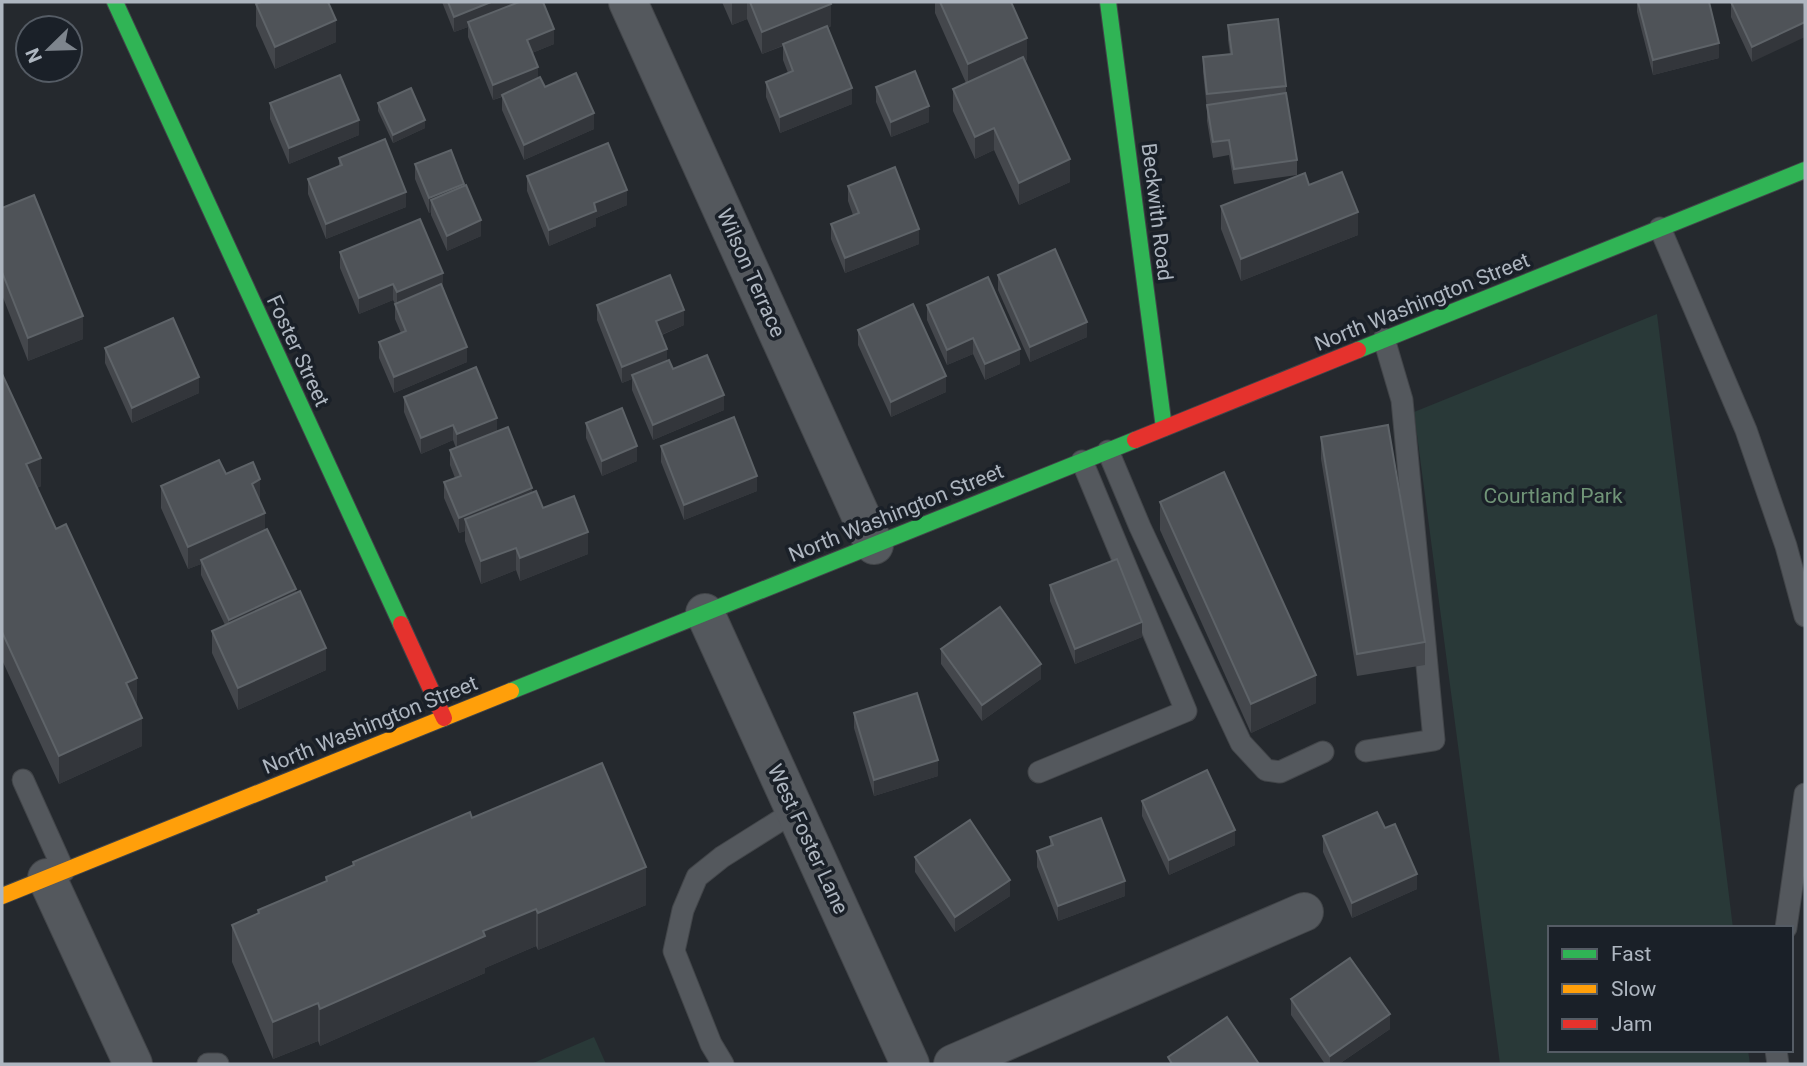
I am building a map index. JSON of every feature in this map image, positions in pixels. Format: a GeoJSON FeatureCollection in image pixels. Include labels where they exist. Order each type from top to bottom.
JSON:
{"type":"FeatureCollection","features":[{"type":"Feature","properties":{"kind":"street","name":"Foster Street"},"geometry":{"type":"LineString","coordinates":[[115,2],[444,718]]}},
{"type":"Feature","properties":{"kind":"street","name":"Wilson Terrace"},"geometry":{"type":"LineString","coordinates":[[628,2],[874,545]]}},
{"type":"Feature","properties":{"kind":"street","name":"Beckwith Road"},"geometry":{"type":"LineString","coordinates":[[1108,2],[1164,428]]}},
{"type":"Feature","properties":{"kind":"street","name":"North Washington Street"},"geometry":{"type":"LineString","coordinates":[[2,896],[1805,170]]}},
{"type":"Feature","properties":{"kind":"street","name":"West Foster Lane"},"geometry":{"type":"LineString","coordinates":[[705,613],[911,1064]]}},
{"type":"Feature","properties":{"kind":"street"},"geometry":{"type":"LineString","coordinates":[[55,875],[133,1064]]}},
{"type":"Feature","properties":{"kind":"street"},"geometry":{"type":"LineString","coordinates":[[953,1064],[1304,912]]}},
{"type":"Feature","properties":{"kind":"lane"},"geometry":{"type":"LineString","coordinates":[[1660,228],[1746,430],[1775,512],[1805,616]]}},
{"type":"Feature","properties":{"kind":"lane"},"geometry":{"type":"LineString","coordinates":[[1366,751],[1434,740],[1402,400],[1384,340]]}},
{"type":"Feature","properties":{"kind":"lane"},"geometry":{"type":"LineString","coordinates":[[1108,451],[1140,527],[1241,743],[1266,770],[1280,772],[1322,752]]}},
{"type":"Feature","properties":{"kind":"lane"},"geometry":{"type":"LineString","coordinates":[[1039,772],[1186,711],[1082,461]]}},
{"type":"Feature","properties":{"kind":"lane"},"geometry":{"type":"LineString","coordinates":[[23,780],[55,875]]}},
{"type":"Feature","properties":{"kind":"lane"},"geometry":{"type":"LineString","coordinates":[[1786,926],[1805,794]]}},
{"type":"Feature","properties":{"kind":"lane"},"geometry":{"type":"LineString","coordinates":[[723,1064],[710,1044],[674,951],[683,910],[697,877],[722,857],[795,811]]}},
{"type":"Feature","properties":{"kind":"lane"},"geometry":{"type":"LineString","coordinates":[[208,1064],[218,1064]]}},
{"type":"Feature","properties":{"kind":"green space","name":"Courtland Park"},"geometry":{"type":"Polygon","coordinates":[[[1657,314],[1733,926],[1548,926],[1548,1052],[1748,1052],[1750,1064],[1500,1064],[1414,412],[1657,314]]]}},
{"type":"Feature","properties":{"kind":"green space"},"geometry":{"type":"Polygon","coordinates":[[[594,1037],[606,1064],[531,1064],[594,1037]]]}},
{"type":"Feature","properties":{"kind":"building"},"geometry":{"type":"Polygon","coordinates":[[[328,2],[336,20],[275,47],[256,4],[328,2]]]}},
{"type":"Feature","properties":{"kind":"building"},"geometry":{"type":"Polygon","coordinates":[[[448,2],[491,2],[454,17],[448,2]]]}},
{"type":"Feature","properties":{"kind":"building"},"geometry":{"type":"Polygon","coordinates":[[[519,2],[543,2],[554,29],[527,40],[538,67],[493,85],[468,22],[519,2]]]}},
{"type":"Feature","properties":{"kind":"building"},"geometry":{"type":"Polygon","coordinates":[[[750,2],[830,2],[831,4],[762,32],[750,2]]]}},
{"type":"Feature","properties":{"kind":"building"},"geometry":{"type":"Polygon","coordinates":[[[940,2],[1011,2],[1027,38],[968,64],[940,2]]]}},
{"type":"Feature","properties":{"kind":"building"},"geometry":{"type":"Polygon","coordinates":[[[1638,2],[1709,2],[1719,43],[1653,60],[1638,2]]]}},
{"type":"Feature","properties":{"kind":"building"},"geometry":{"type":"Polygon","coordinates":[[[1731,2],[1803,2],[1805,22],[1752,47],[1731,2]]]}},
{"type":"Feature","properties":{"kind":"building"},"geometry":{"type":"Polygon","coordinates":[[[1278,19],[1286,86],[1207,94],[1203,57],[1232,54],[1228,25],[1278,19]]]}},
{"type":"Feature","properties":{"kind":"building"},"geometry":{"type":"Polygon","coordinates":[[[827,26],[852,88],[780,117],[766,82],[793,71],[783,44],[827,26]]]}},
{"type":"Feature","properties":{"kind":"building"},"geometry":{"type":"Polygon","coordinates":[[[1023,57],[1070,159],[1019,183],[994,128],[975,137],[953,89],[1023,57]]]}},
{"type":"Feature","properties":{"kind":"building"},"geometry":{"type":"Polygon","coordinates":[[[915,71],[929,106],[891,122],[876,87],[915,71]]]}},
{"type":"Feature","properties":{"kind":"building"},"geometry":{"type":"Polygon","coordinates":[[[576,73],[594,113],[524,145],[502,95],[540,77],[545,87],[576,73]]]}},
{"type":"Feature","properties":{"kind":"building"},"geometry":{"type":"Polygon","coordinates":[[[340,75],[359,120],[289,148],[270,103],[340,75]]]}},
{"type":"Feature","properties":{"kind":"building"},"geometry":{"type":"Polygon","coordinates":[[[411,88],[425,120],[393,135],[378,103],[411,88]]]}},
{"type":"Feature","properties":{"kind":"building"},"geometry":{"type":"Polygon","coordinates":[[[1286,93],[1297,160],[1234,169],[1229,140],[1213,142],[1207,105],[1286,93]]]}},
{"type":"Feature","properties":{"kind":"building"},"geometry":{"type":"Polygon","coordinates":[[[385,139],[406,192],[326,224],[308,179],[342,165],[339,158],[385,139]]]}},
{"type":"Feature","properties":{"kind":"building"},"geometry":{"type":"Polygon","coordinates":[[[608,143],[627,190],[594,203],[596,211],[549,230],[527,176],[608,143]]]}},
{"type":"Feature","properties":{"kind":"building"},"geometry":{"type":"Polygon","coordinates":[[[451,150],[464,184],[429,198],[415,164],[451,150]]]}},
{"type":"Feature","properties":{"kind":"building"},"geometry":{"type":"Polygon","coordinates":[[[895,167],[919,229],[845,258],[831,224],[859,213],[848,186],[895,167]]]}},
{"type":"Feature","properties":{"kind":"building"},"geometry":{"type":"Polygon","coordinates":[[[1342,172],[1358,212],[1241,259],[1221,206],[1305,173],[1309,185],[1342,172]]]}},
{"type":"Feature","properties":{"kind":"building"},"geometry":{"type":"Polygon","coordinates":[[[466,185],[481,220],[447,236],[431,200],[466,185]]]}},
{"type":"Feature","properties":{"kind":"building"},"geometry":{"type":"Polygon","coordinates":[[[34,195],[83,316],[28,338],[2,272],[2,208],[34,195]]]}},
{"type":"Feature","properties":{"kind":"building"},"geometry":{"type":"Polygon","coordinates":[[[420,219],[443,273],[397,292],[393,284],[359,298],[340,252],[420,219]]]}},
{"type":"Feature","properties":{"kind":"building"},"geometry":{"type":"Polygon","coordinates":[[[1055,249],[1087,322],[1030,347],[998,275],[1055,249]]]}},
{"type":"Feature","properties":{"kind":"building"},"geometry":{"type":"Polygon","coordinates":[[[670,275],[684,310],[656,321],[667,349],[622,367],[597,305],[670,275]]]}},
{"type":"Feature","properties":{"kind":"building"},"geometry":{"type":"Polygon","coordinates":[[[988,277],[1020,349],[985,364],[973,338],[947,350],[927,305],[988,277]]]}},
{"type":"Feature","properties":{"kind":"building"},"geometry":{"type":"Polygon","coordinates":[[[441,284],[467,347],[394,377],[379,342],[406,331],[395,304],[441,284]]]}},
{"type":"Feature","properties":{"kind":"building"},"geometry":{"type":"Polygon","coordinates":[[[913,304],[946,376],[891,402],[858,330],[913,304]]]}},
{"type":"Feature","properties":{"kind":"building"},"geometry":{"type":"Polygon","coordinates":[[[173,318],[199,377],[132,408],[105,348],[173,318]]]}},
{"type":"Feature","properties":{"kind":"building"},"geometry":{"type":"Polygon","coordinates":[[[707,355],[724,395],[653,425],[632,375],[669,360],[673,369],[707,355]]]}},
{"type":"Feature","properties":{"kind":"building"},"geometry":{"type":"Polygon","coordinates":[[[476,367],[497,418],[457,434],[453,425],[421,438],[404,397],[476,367]]]}},
{"type":"Feature","properties":{"kind":"building"},"geometry":{"type":"Polygon","coordinates":[[[2,374],[41,458],[26,464],[56,529],[66,524],[137,678],[126,683],[142,718],[59,756],[2,632],[2,374]]]}},
{"type":"Feature","properties":{"kind":"building"},"geometry":{"type":"Polygon","coordinates":[[[622,408],[637,446],[602,461],[586,423],[622,408]]]}},
{"type":"Feature","properties":{"kind":"building"},"geometry":{"type":"Polygon","coordinates":[[[734,417],[757,476],[684,505],[661,446],[734,417]]]}},
{"type":"Feature","properties":{"kind":"building"},"geometry":{"type":"Polygon","coordinates":[[[1388,425],[1425,642],[1357,654],[1321,437],[1388,425]]]}},
{"type":"Feature","properties":{"kind":"building"},"geometry":{"type":"Polygon","coordinates":[[[508,427],[532,488],[459,518],[444,482],[461,476],[450,450],[508,427]]]}},
{"type":"Feature","properties":{"kind":"building"},"geometry":{"type":"Polygon","coordinates":[[[219,460],[226,474],[253,462],[260,479],[252,484],[265,513],[188,547],[161,486],[219,460]]]}},
{"type":"Feature","properties":{"kind":"building"},"geometry":{"type":"Polygon","coordinates":[[[1224,472],[1316,675],[1251,704],[1160,502],[1224,472]]]}},
{"type":"Feature","properties":{"kind":"building"},"geometry":{"type":"Polygon","coordinates":[[[536,491],[543,508],[574,496],[588,532],[520,558],[516,548],[481,561],[465,519],[536,491]]]}},
{"type":"Feature","properties":{"kind":"building"},"geometry":{"type":"Polygon","coordinates":[[[267,529],[296,589],[229,620],[201,560],[267,529]]]}},
{"type":"Feature","properties":{"kind":"building"},"geometry":{"type":"Polygon","coordinates":[[[1117,559],[1142,622],[1075,649],[1050,585],[1117,559]]]}},
{"type":"Feature","properties":{"kind":"building"},"geometry":{"type":"Polygon","coordinates":[[[300,591],[326,648],[238,688],[212,631],[300,591]]]}},
{"type":"Feature","properties":{"kind":"building"},"geometry":{"type":"Polygon","coordinates":[[[1000,607],[1041,664],[982,705],[941,649],[1000,607]]]}},
{"type":"Feature","properties":{"kind":"building"},"geometry":{"type":"Polygon","coordinates":[[[917,693],[938,760],[874,780],[854,713],[917,693]]]}},
{"type":"Feature","properties":{"kind":"building"},"geometry":{"type":"Polygon","coordinates":[[[602,763],[646,867],[538,913],[536,909],[483,931],[485,936],[320,1009],[318,1003],[273,1022],[232,925],[259,913],[258,910],[327,881],[326,877],[354,865],[353,862],[470,812],[472,818],[602,763]]]}},
{"type":"Feature","properties":{"kind":"building"},"geometry":{"type":"Polygon","coordinates":[[[1207,770],[1235,830],[1169,860],[1142,801],[1207,770]]]}},
{"type":"Feature","properties":{"kind":"building"},"geometry":{"type":"Polygon","coordinates":[[[1377,812],[1385,828],[1395,824],[1417,874],[1352,903],[1323,836],[1377,812]]]}},
{"type":"Feature","properties":{"kind":"building"},"geometry":{"type":"Polygon","coordinates":[[[1101,818],[1125,881],[1058,906],[1037,851],[1053,845],[1050,837],[1101,818]]]}},
{"type":"Feature","properties":{"kind":"building"},"geometry":{"type":"Polygon","coordinates":[[[970,820],[1010,880],[955,917],[915,857],[970,820]]]}},
{"type":"Feature","properties":{"kind":"building"},"geometry":{"type":"Polygon","coordinates":[[[1350,958],[1390,1014],[1330,1056],[1291,999],[1350,958]]]}},
{"type":"Feature","properties":{"kind":"building"},"geometry":{"type":"Polygon","coordinates":[[[1227,1017],[1259,1064],[1172,1064],[1168,1057],[1227,1017]]]}},
{"type":"Feature","properties":{"kind":"traffic: fast"},"geometry":{"type":"LineString","coordinates":[[115,2],[401,624]]}},
{"type":"Feature","properties":{"kind":"traffic: fast"},"geometry":{"type":"LineString","coordinates":[[1108,2],[1164,428]]}},
{"type":"Feature","properties":{"kind":"traffic: fast"},"geometry":{"type":"LineString","coordinates":[[1358,350],[1805,170]]}},
{"type":"Feature","properties":{"kind":"traffic: fast"},"geometry":{"type":"LineString","coordinates":[[511,691],[1135,440]]}},
{"type":"Feature","properties":{"kind":"traffic: slow"},"geometry":{"type":"LineString","coordinates":[[2,896],[511,691]]}},
{"type":"Feature","properties":{"kind":"traffic: jam"},"geometry":{"type":"LineString","coordinates":[[1135,440],[1358,350]]}},
{"type":"Feature","properties":{"kind":"traffic: jam"},"geometry":{"type":"LineString","coordinates":[[401,624],[444,718]]}}]}
